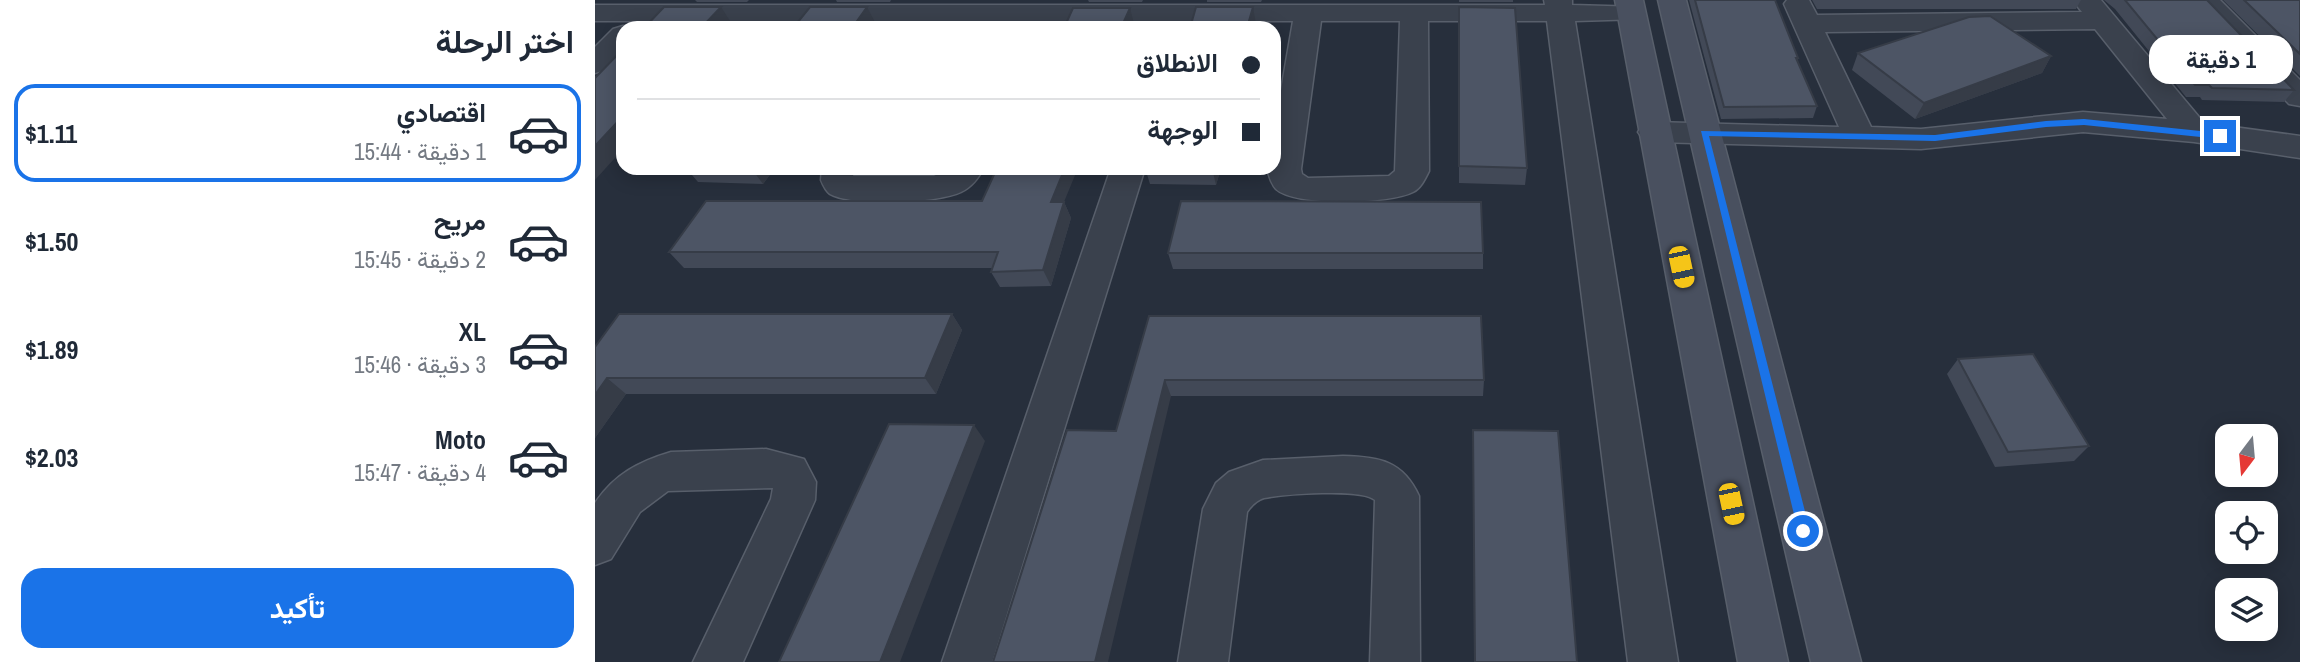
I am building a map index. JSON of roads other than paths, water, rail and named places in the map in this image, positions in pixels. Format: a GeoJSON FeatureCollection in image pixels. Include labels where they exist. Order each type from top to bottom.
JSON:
{"type":"FeatureCollection","features":[{"type":"Feature","properties":{"kind":"street"},"geometry":{"type":"LineString","coordinates":[[1672,0],[1836,662]]}},
{"type":"Feature","properties":{"kind":"street"},"geometry":{"type":"LineString","coordinates":[[2204,0],[2300,97]]}},
{"type":"Feature","properties":{"kind":"street"},"geometry":{"type":"LineString","coordinates":[[1559,7],[1653,662]]}},
{"type":"Feature","properties":{"kind":"street"},"geometry":{"type":"LineString","coordinates":[[595,13],[637,20],[1036,21],[1174,14],[1414,14],[1615,7],[1657,147],[1763,662]]}},
{"type":"Feature","properties":{"kind":"street"},"geometry":{"type":"LineString","coordinates":[[1860,138],[1801,12],[2095,10],[2194,132]]}},
{"type":"Feature","properties":{"kind":"street"},"geometry":{"type":"LineString","coordinates":[[1308,13],[1284,169],[1288,181],[1313,189],[1395,187],[1410,178],[1414,14]]}},
{"type":"Feature","properties":{"kind":"street"},"geometry":{"type":"LineString","coordinates":[[595,64],[616,42]]}},
{"type":"Feature","properties":{"kind":"street"},"geometry":{"type":"LineString","coordinates":[[1657,147],[1708,148],[1860,138],[1935,138],[2084,122],[2194,132],[2300,147]]}},
{"type":"Feature","properties":{"kind":"street"},"geometry":{"type":"LineString","coordinates":[[836,175],[841,186],[858,188],[942,187],[962,175]]}},
{"type":"Feature","properties":{"kind":"street"},"geometry":{"type":"LineString","coordinates":[[967,662],[1127,175]]}},
{"type":"Feature","properties":{"kind":"street"},"geometry":{"type":"LineString","coordinates":[[595,544],[620,501],[642,481],[657,474],[671,471],[766,468],[789,472],[796,488],[793,499],[719,662]]}},
{"type":"Feature","properties":{"kind":"street"},"geometry":{"type":"LineString","coordinates":[[1203,662],[1226,509],[1239,488],[1263,479],[1370,475],[1391,486],[1397,496],[1395,662]]}}]}
